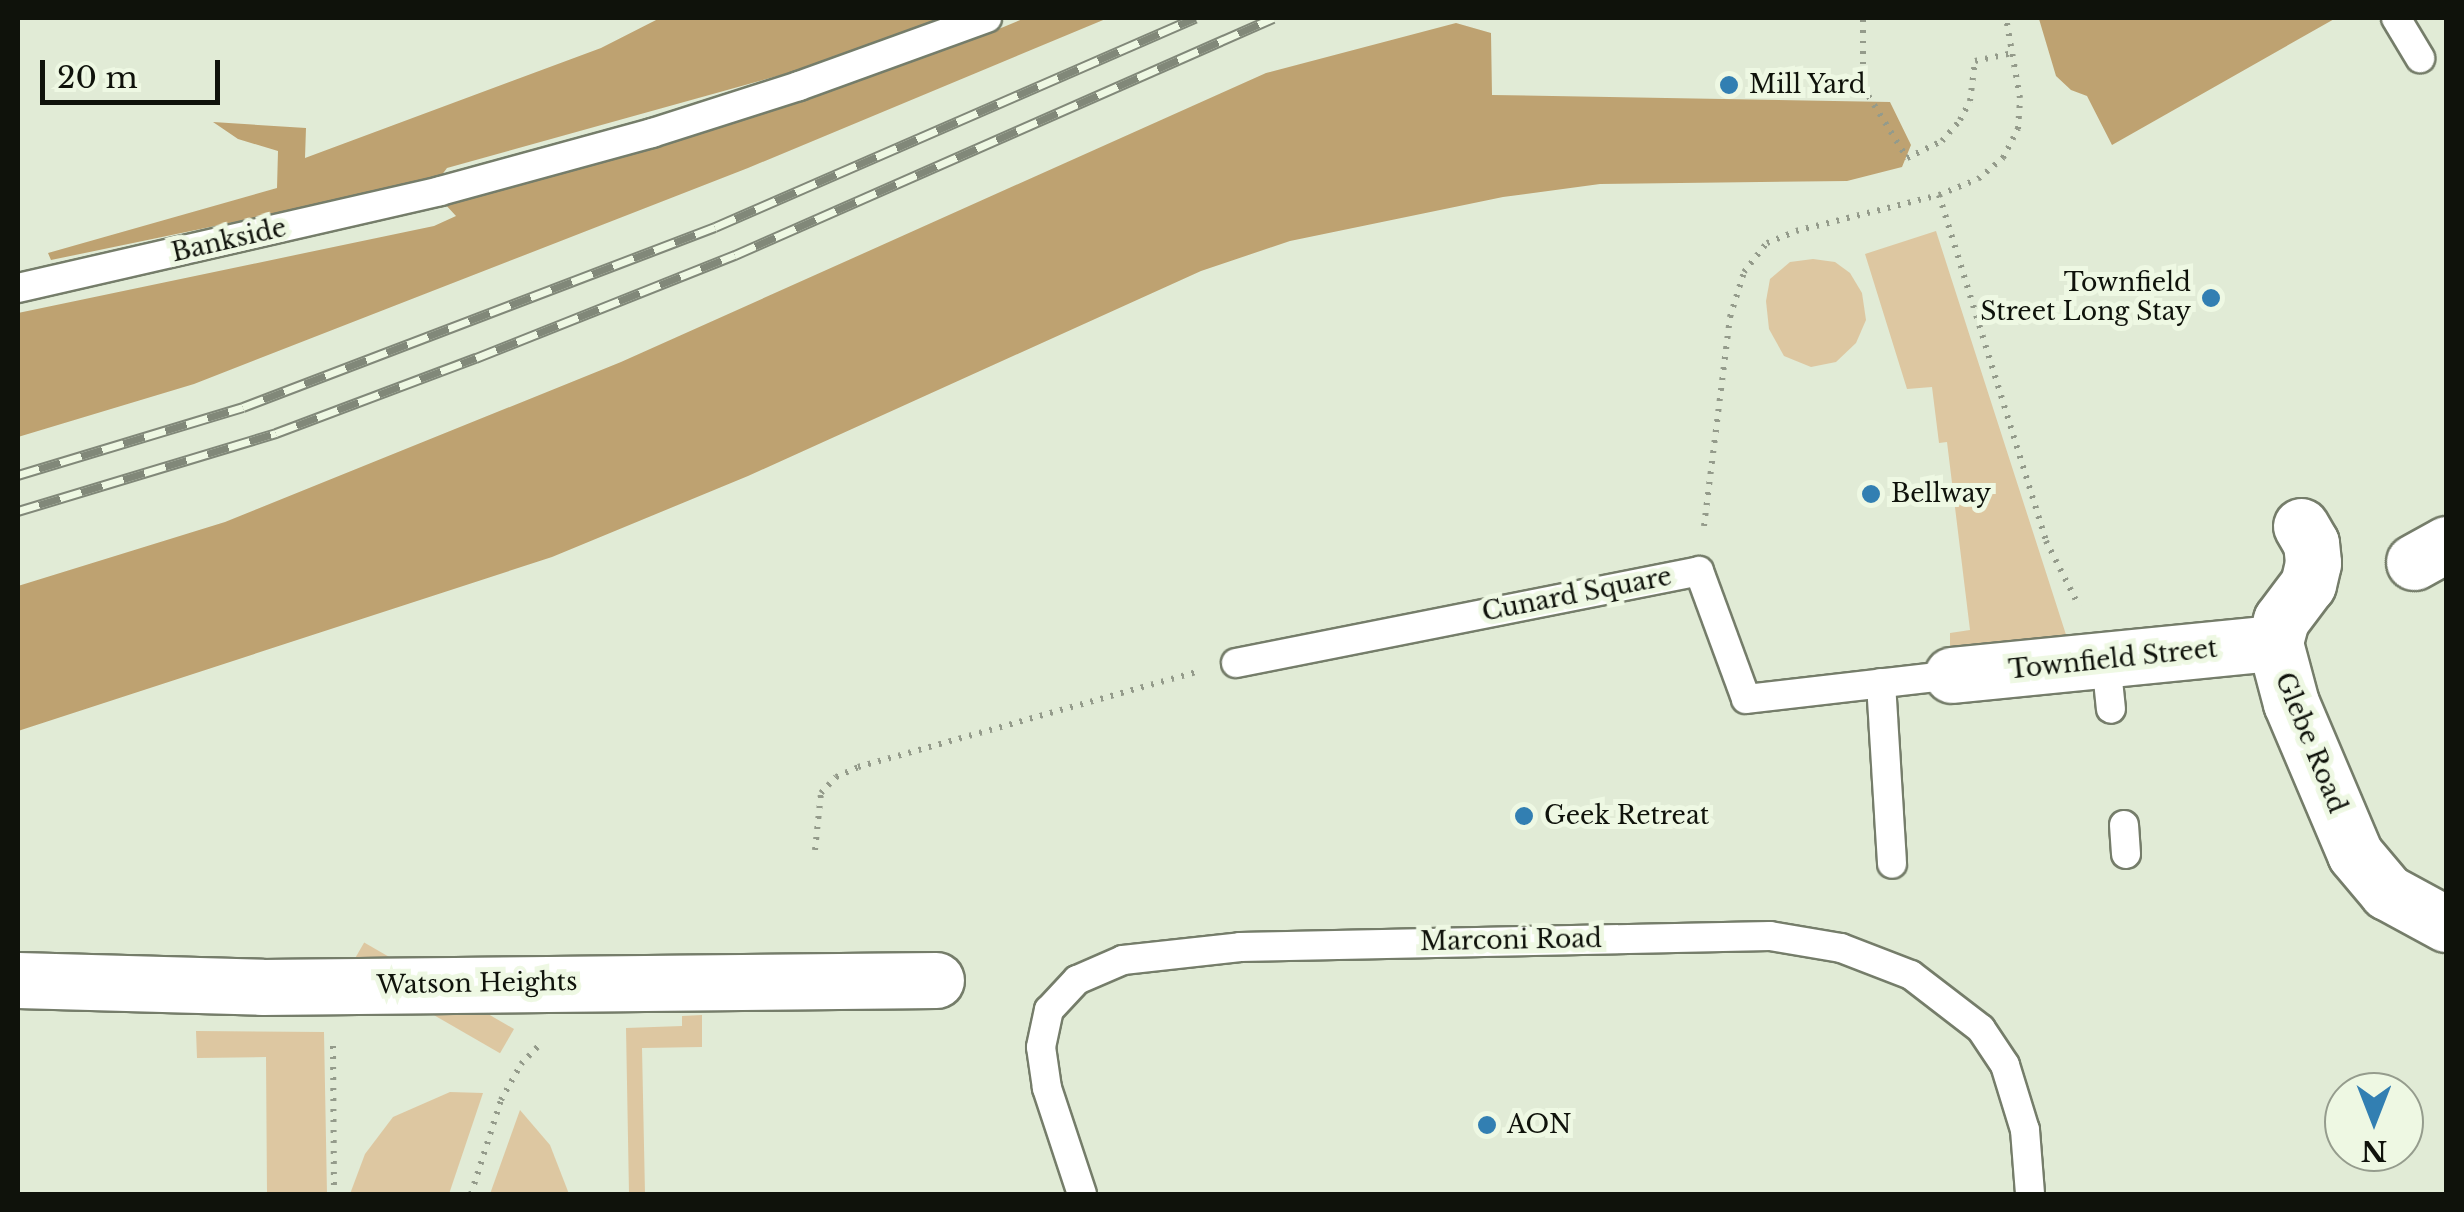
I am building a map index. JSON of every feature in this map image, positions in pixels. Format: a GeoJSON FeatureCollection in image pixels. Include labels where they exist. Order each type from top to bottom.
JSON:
{"type":"FeatureCollection","features":[{"type":"Feature","properties":{"kind":"street","name":"Glebe Road"},"geometry":{"type":"LineString","coordinates":[[2301,526],[2311,543],[2313,563],[2308,584],[2281,620],[2274,644],[2291,703],[2355,854],[2387,892],[2446,924]]}},
{"type":"Feature","properties":{"kind":"street","name":"Townfield Street"},"geometry":{"type":"LineString","coordinates":[[1952,674],[2109,685],[2274,644]]}},
{"type":"Feature","properties":{"kind":"street","name":"Watson Heights"},"geometry":{"type":"LineString","coordinates":[[18,980],[126,986],[936,980]]}},
{"type":"Feature","properties":{"kind":"lane","name":"Bankside"},"geometry":{"type":"LineString","coordinates":[[18,288],[440,191],[762,98],[988,18]]}},
{"type":"Feature","properties":{"kind":"lane"},"geometry":{"type":"LineString","coordinates":[[2396,18],[2420,58]]}},
{"type":"Feature","properties":{"kind":"lane","name":"Cunard Square"},"geometry":{"type":"LineString","coordinates":[[1236,662],[1699,571],[1746,699],[1952,674]]}},
{"type":"Feature","properties":{"kind":"lane"},"geometry":{"type":"LineString","coordinates":[[1881,682],[1892,864]]}},
{"type":"Feature","properties":{"kind":"lane"},"geometry":{"type":"LineString","coordinates":[[2124,825],[2126,854]]}},
{"type":"Feature","properties":{"kind":"lane","name":"Marconi Road"},"geometry":{"type":"LineString","coordinates":[[1082,1194],[1047,1088],[1040,1047],[1049,1010],[1077,980],[1123,960],[1240,946],[1770,936],[1841,948],[1911,975],[1952,1002],[1981,1029],[2005,1065],[2010,1081],[2024,1130],[2030,1194]]}},
{"type":"Feature","properties":{"kind":"path"},"geometry":{"type":"LineString","coordinates":[[1699,571],[1730,317],[1744,272],[1767,243],[1939,195],[1978,179],[2003,158],[2018,130],[2020,98],[2006,18]]}},
{"type":"Feature","properties":{"kind":"path"},"geometry":{"type":"LineString","coordinates":[[1862,20],[1863,87],[1907,158],[1942,140],[1960,120],[1970,102],[1976,61],[2013,53]]}},
{"type":"Feature","properties":{"kind":"path"},"geometry":{"type":"LineString","coordinates":[[1939,195],[2046,541],[2109,685]]}},
{"type":"Feature","properties":{"kind":"path"},"geometry":{"type":"LineString","coordinates":[[815,850],[821,793],[836,777],[858,767],[1236,662]]}},
{"type":"Feature","properties":{"kind":"path"},"geometry":{"type":"LineString","coordinates":[[331,986],[334,1194]]}},
{"type":"Feature","properties":{"kind":"path"},"geometry":{"type":"LineString","coordinates":[[471,1194],[501,1100],[521,1064],[543,1040]]}},
{"type":"Feature","properties":{"kind":"shaded area"},"geometry":{"type":"Polygon","coordinates":[[[660,18],[946,18],[788,73],[447,168],[438,180],[51,260],[48,253],[277,188],[278,151],[238,139],[213,122],[306,128],[305,158],[601,48],[660,18]]]}},
{"type":"Feature","properties":{"kind":"shaded area"},"geometry":{"type":"Polygon","coordinates":[[[1025,18],[1108,18],[748,168],[194,384],[18,437],[18,313],[434,226],[456,216],[444,203],[653,149],[965,43],[1025,18]]]}},
{"type":"Feature","properties":{"kind":"shaded area"},"geometry":{"type":"Polygon","coordinates":[[[2336,18],[2112,145],[2087,96],[2071,90],[2056,76],[2039,19],[2336,18]]]}},
{"type":"Feature","properties":{"kind":"shaded area"},"geometry":{"type":"Polygon","coordinates":[[[1456,23],[1491,33],[1492,95],[1890,102],[1911,145],[1902,167],[1847,181],[1600,184],[1503,197],[1290,241],[1201,271],[748,476],[552,557],[18,731],[18,586],[225,522],[621,362],[1266,73],[1456,23]]]}},
{"type":"Feature","properties":{"kind":"shaded area"},"geometry":{"type":"Polygon","coordinates":[[[1936,231],[2069,644],[1950,657],[1950,633],[1970,630],[1947,442],[1939,443],[1932,387],[1907,389],[1865,254],[1936,231]]]}},
{"type":"Feature","properties":{"kind":"shaded area"},"geometry":{"type":"Polygon","coordinates":[[[1790,262],[1835,262],[1850,273],[1862,293],[1866,320],[1856,343],[1836,362],[1811,367],[1784,356],[1769,329],[1766,301],[1770,279],[1790,262]]]}},
{"type":"Feature","properties":{"kind":"shaded area"},"geometry":{"type":"Polygon","coordinates":[[[364,942],[514,1029],[500,1053],[350,967],[364,942]]]}},
{"type":"Feature","properties":{"kind":"shaded area"},"geometry":{"type":"Polygon","coordinates":[[[702,1015],[702,1047],[642,1048],[645,1194],[629,1194],[626,1028],[682,1026],[682,1016],[702,1015]]]}},
{"type":"Feature","properties":{"kind":"shaded area"},"geometry":{"type":"Polygon","coordinates":[[[196,1031],[324,1032],[327,1194],[267,1194],[266,1057],[197,1058],[196,1031]]]}},
{"type":"Feature","properties":{"kind":"shaded area"},"geometry":{"type":"Polygon","coordinates":[[[450,1092],[483,1093],[449,1194],[350,1194],[365,1154],[393,1117],[450,1092]]]}},
{"type":"Feature","properties":{"kind":"shaded area"},"geometry":{"type":"Polygon","coordinates":[[[520,1110],[550,1145],[569,1194],[490,1194],[520,1110]]]}},
{"type":"Feature","properties":{"kind":"railway"},"geometry":{"type":"LineString","coordinates":[[18,475],[243,407],[715,227],[1195,18]]}},
{"type":"Feature","properties":{"kind":"railway"},"geometry":{"type":"LineString","coordinates":[[18,511],[276,433],[476,358],[735,255],[1273,18]]}},
{"type":"Feature","properties":{"kind":"place","name":"Mill Yard"},"geometry":{"type":"Point","coordinates":[1729,85]}},
{"type":"Feature","properties":{"kind":"place","name":"Townfield Street Long Stay"},"geometry":{"type":"Point","coordinates":[2211,298]}},
{"type":"Feature","properties":{"kind":"place","name":"Bellway"},"geometry":{"type":"Point","coordinates":[1871,494]}},
{"type":"Feature","properties":{"kind":"place","name":"Geek Retreat"},"geometry":{"type":"Point","coordinates":[1524,816]}},
{"type":"Feature","properties":{"kind":"place","name":"AON"},"geometry":{"type":"Point","coordinates":[1487,1125]}}]}
